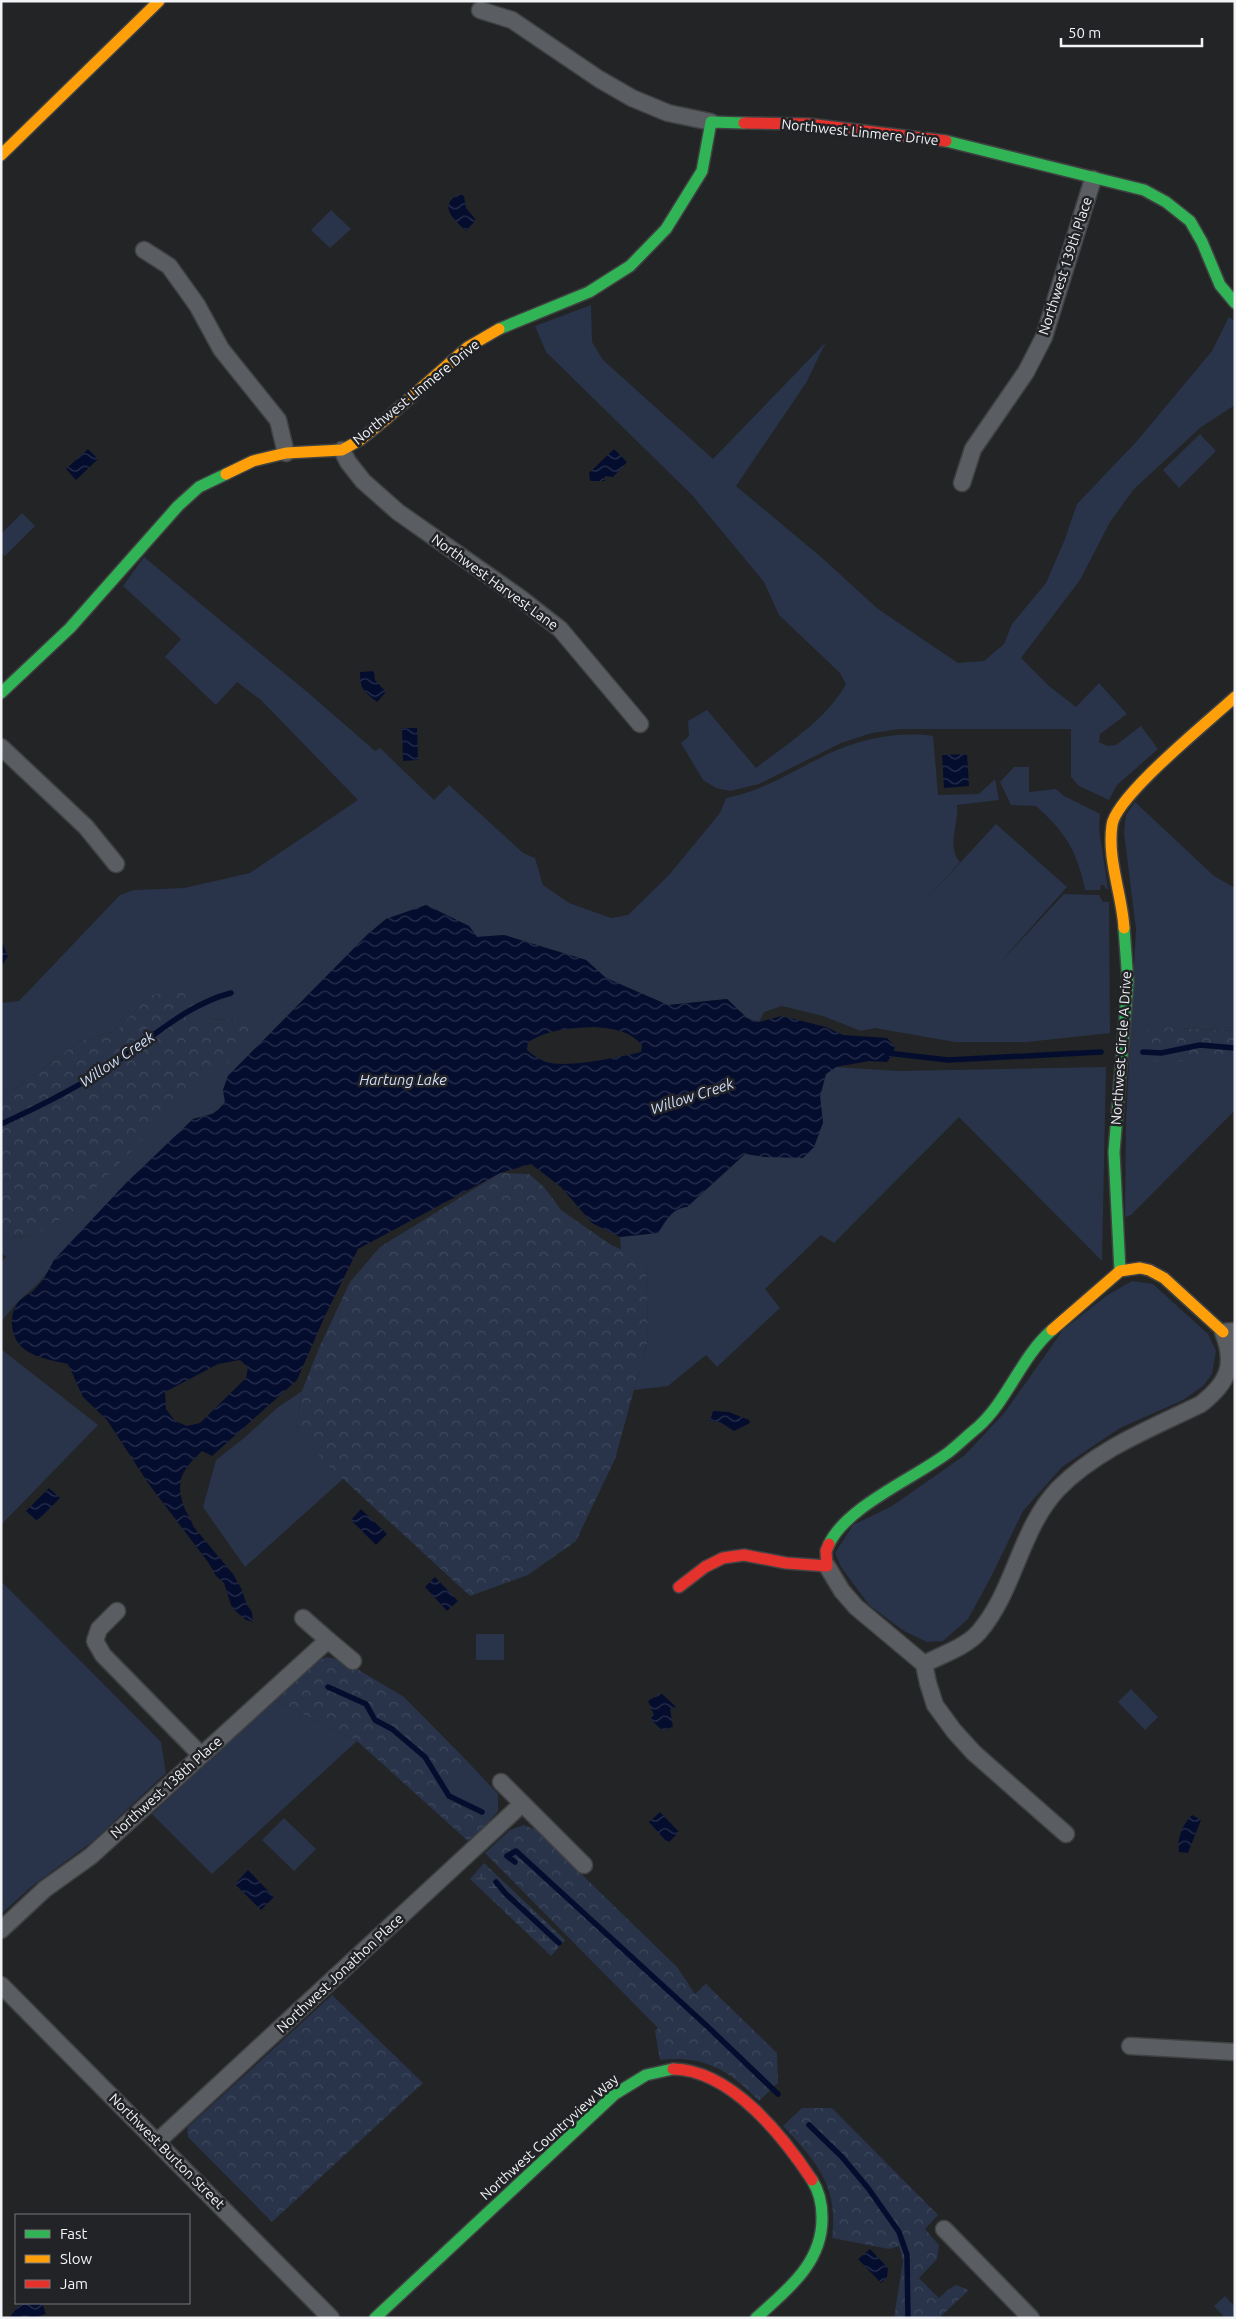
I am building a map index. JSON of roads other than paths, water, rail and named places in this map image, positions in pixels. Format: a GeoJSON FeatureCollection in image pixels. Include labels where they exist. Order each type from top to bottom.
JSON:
{"type":"FeatureCollection","features":[{"type":"Feature","properties":{"kind":"street"},"geometry":{"type":"LineString","coordinates":[[1,155],[159,1]]}},
{"type":"Feature","properties":{"kind":"street"},"geometry":{"type":"LineString","coordinates":[[480,10],[512,20],[598,79],[632,98],[668,113],[711,122]]}},
{"type":"Feature","properties":{"kind":"street","name":"Northwest Linmere Drive"},"geometry":{"type":"LineString","coordinates":[[1,693],[70,628],[178,506],[196,489],[254,461],[286,453],[342,450],[360,440],[385,420],[468,347],[502,327],[589,292],[630,266],[666,229],[702,171],[711,122],[808,124],[947,141],[1093,179],[1144,190],[1166,202],[1190,221],[1202,242],[1220,286],[1235,303]]}},
{"type":"Feature","properties":{"kind":"street","name":"Northwest 139th Place"},"geometry":{"type":"LineString","coordinates":[[962,483],[973,449],[1026,372],[1044,337],[1093,179]]}},
{"type":"Feature","properties":{"kind":"street"},"geometry":{"type":"LineString","coordinates":[[144,250],[169,266],[197,306],[221,349],[278,420],[286,453]]}},
{"type":"Feature","properties":{"kind":"street","name":"Northwest Harvest Lane"},"geometry":{"type":"LineString","coordinates":[[342,450],[348,462],[363,481],[398,512],[519,597],[560,629],[640,724]]}},
{"type":"Feature","properties":{"kind":"street","name":"Northwest Circle A Drive"},"geometry":{"type":"LineString","coordinates":[[1120,1271],[1114,1152],[1128,982],[1123,911],[1111,841],[1112,824],[1116,812],[1135,788],[1235,697]]}},
{"type":"Feature","properties":{"kind":"street"},"geometry":{"type":"LineString","coordinates":[[1,747],[86,827],[116,864]]}},
{"type":"Feature","properties":{"kind":"street"},"geometry":{"type":"LineString","coordinates":[[924,1664],[962,1645],[979,1633],[993,1612],[1040,1512],[1058,1489],[1104,1453],[1201,1404],[1214,1395],[1224,1382],[1229,1366],[1229,1332],[1163,1276],[1148,1269],[1132,1267],[1120,1271],[1047,1334],[980,1425],[949,1452],[850,1517],[834,1534],[826,1550],[827,1566],[842,1591],[856,1607],[924,1664],[935,1704],[954,1731],[974,1753],[1066,1834]]}},
{"type":"Feature","properties":{"kind":"street"},"geometry":{"type":"LineString","coordinates":[[679,1586],[705,1567],[723,1558],[744,1555],[786,1563],[827,1566]]}},
{"type":"Feature","properties":{"kind":"street"},"geometry":{"type":"LineString","coordinates":[[116,1611],[99,1629],[95,1640],[103,1655],[201,1755]]}},
{"type":"Feature","properties":{"kind":"street"},"geometry":{"type":"LineString","coordinates":[[302,1618],[353,1661]]}},
{"type":"Feature","properties":{"kind":"street","name":"Northwest 138th Place"},"geometry":{"type":"LineString","coordinates":[[1,1930],[45,1889],[90,1856],[328,1640]]}},
{"type":"Feature","properties":{"kind":"street"},"geometry":{"type":"LineString","coordinates":[[501,1782],[584,1865]]}},
{"type":"Feature","properties":{"kind":"street","name":"Northwest Jonathon Place"},"geometry":{"type":"LineString","coordinates":[[158,2141],[522,1804]]}},
{"type":"Feature","properties":{"kind":"street","name":"Northwest Burton Street"},"geometry":{"type":"LineString","coordinates":[[1,1985],[332,2318]]}},
{"type":"Feature","properties":{"kind":"street"},"geometry":{"type":"LineString","coordinates":[[1130,2046],[1235,2052]]}},
{"type":"Feature","properties":{"kind":"street","name":"Northwest Countryview Way"},"geometry":{"type":"LineString","coordinates":[[375,2318],[615,2094],[646,2074],[682,2069],[713,2079],[731,2090],[800,2162],[811,2176],[819,2192],[822,2227],[819,2243],[813,2257],[796,2281],[756,2318]]}},
{"type":"Feature","properties":{"kind":"street"},"geometry":{"type":"LineString","coordinates":[[944,2229],[1030,2318]]}},
{"type":"Feature","properties":{"kind":"water"},"geometry":{"type":"Polygon","coordinates":[[[459,194],[464,196],[466,208],[476,220],[466,231],[453,217],[448,208],[452,199],[459,194]]]}},
{"type":"Feature","properties":{"kind":"water"},"geometry":{"type":"Polygon","coordinates":[[[88,449],[98,459],[76,480],[66,469],[88,449]]]}},
{"type":"Feature","properties":{"kind":"water"},"geometry":{"type":"Polygon","coordinates":[[[614,449],[627,462],[613,477],[605,476],[605,481],[590,481],[589,473],[614,449]]]}},
{"type":"Feature","properties":{"kind":"water"},"geometry":{"type":"Polygon","coordinates":[[[374,671],[375,680],[386,692],[377,702],[364,690],[360,678],[360,672],[374,671]]]}},
{"type":"Feature","properties":{"kind":"water"},"geometry":{"type":"Polygon","coordinates":[[[402,728],[417,728],[418,760],[403,761],[402,728]]]}},
{"type":"Feature","properties":{"kind":"water"},"geometry":{"type":"Polygon","coordinates":[[[967,754],[969,786],[944,788],[942,755],[967,754]]]}},
{"type":"Feature","properties":{"kind":"water","name":"Hartung Lake"},"geometry":{"type":"Polygon","coordinates":[[[426,905],[469,926],[477,937],[504,935],[586,960],[606,978],[668,1005],[727,999],[747,1018],[759,1022],[782,1016],[826,1027],[843,1035],[887,1038],[895,1047],[893,1054],[887,1062],[869,1061],[836,1067],[826,1074],[820,1096],[823,1123],[814,1147],[803,1158],[765,1157],[745,1154],[687,1207],[673,1213],[658,1233],[620,1237],[592,1223],[561,1187],[531,1164],[500,1173],[358,1249],[324,1318],[297,1380],[212,1456],[202,1451],[190,1463],[181,1481],[180,1488],[183,1504],[193,1526],[233,1574],[252,1612],[253,1622],[246,1620],[232,1608],[224,1583],[216,1576],[208,1562],[148,1483],[107,1420],[83,1397],[68,1364],[39,1357],[24,1349],[16,1340],[12,1328],[12,1315],[18,1302],[39,1285],[54,1260],[126,1183],[193,1119],[212,1114],[218,1110],[225,1102],[223,1090],[228,1076],[368,934],[386,919],[426,905]],[[594,1027],[568,1029],[544,1034],[528,1042],[527,1050],[545,1061],[560,1064],[596,1061],[641,1052],[642,1045],[632,1036],[614,1030],[594,1027]],[[240,1360],[218,1364],[165,1392],[166,1409],[175,1421],[187,1426],[200,1423],[246,1378],[248,1367],[240,1360]]]}},
{"type":"Feature","properties":{"kind":"water"},"geometry":{"type":"Polygon","coordinates":[[[1,940],[8,956],[1,967],[1,940]]]}},
{"type":"Feature","properties":{"kind":"water"},"geometry":{"type":"Polygon","coordinates":[[[713,1411],[729,1412],[749,1420],[750,1423],[734,1431],[720,1422],[710,1421],[713,1411]]]}},
{"type":"Feature","properties":{"kind":"water"},"geometry":{"type":"Polygon","coordinates":[[[49,1488],[60,1498],[37,1521],[26,1511],[49,1488]]]}},
{"type":"Feature","properties":{"kind":"water"},"geometry":{"type":"Polygon","coordinates":[[[361,1509],[387,1534],[376,1545],[351,1520],[361,1509]]]}},
{"type":"Feature","properties":{"kind":"water"},"geometry":{"type":"Polygon","coordinates":[[[435,1577],[458,1601],[447,1611],[425,1587],[435,1577]]]}},
{"type":"Feature","properties":{"kind":"water"},"geometry":{"type":"Polygon","coordinates":[[[661,1693],[676,1707],[670,1709],[673,1727],[662,1730],[650,1719],[654,1715],[648,1701],[661,1693]]]}},
{"type":"Feature","properties":{"kind":"water"},"geometry":{"type":"Polygon","coordinates":[[[660,1812],[679,1832],[668,1843],[649,1822],[660,1812]]]}},
{"type":"Feature","properties":{"kind":"water"},"geometry":{"type":"Polygon","coordinates":[[[1192,1815],[1201,1820],[1188,1853],[1179,1852],[1181,1832],[1185,1823],[1192,1815]]]}},
{"type":"Feature","properties":{"kind":"water"},"geometry":{"type":"Polygon","coordinates":[[[248,1870],[274,1897],[261,1910],[235,1884],[248,1870]]]}},
{"type":"Feature","properties":{"kind":"water"},"geometry":{"type":"Polygon","coordinates":[[[870,2249],[888,2268],[887,2277],[881,2283],[858,2259],[870,2249]]]}},
{"type":"Feature","properties":{"kind":"water"},"geometry":{"type":"Polygon","coordinates":[[[20,2304],[42,2304],[46,2314],[33,2318],[9,2318],[20,2304]]]}},
{"type":"Feature","properties":{"kind":"waterway","name":"Willow Creek"},"geometry":{"type":"LineString","coordinates":[[1,1124],[45,1103],[88,1079],[116,1062],[185,1013],[215,998],[231,993]]}},
{"type":"Feature","properties":{"kind":"waterway","name":"Willow Creek"},"geometry":{"type":"LineString","coordinates":[[1143,1052],[1161,1053],[1200,1045],[1235,1048]]}},
{"type":"Feature","properties":{"kind":"waterway","name":"Willow Creek"},"geometry":{"type":"LineString","coordinates":[[887,1053],[948,1060],[1101,1052]]}},
{"type":"Feature","properties":{"kind":"waterway"},"geometry":{"type":"LineString","coordinates":[[328,1687],[366,1704],[375,1720],[392,1729],[425,1757],[449,1796],[482,1812]]}},
{"type":"Feature","properties":{"kind":"waterway"},"geometry":{"type":"LineString","coordinates":[[515,1862],[507,1856],[516,1851],[708,2027],[778,2094]]}},
{"type":"Feature","properties":{"kind":"waterway"},"geometry":{"type":"LineString","coordinates":[[496,1882],[506,1894],[559,1943]]}},
{"type":"Feature","properties":{"kind":"waterway"},"geometry":{"type":"LineString","coordinates":[[809,2125],[842,2157],[868,2188],[899,2232],[907,2255],[908,2318]]}}]}
